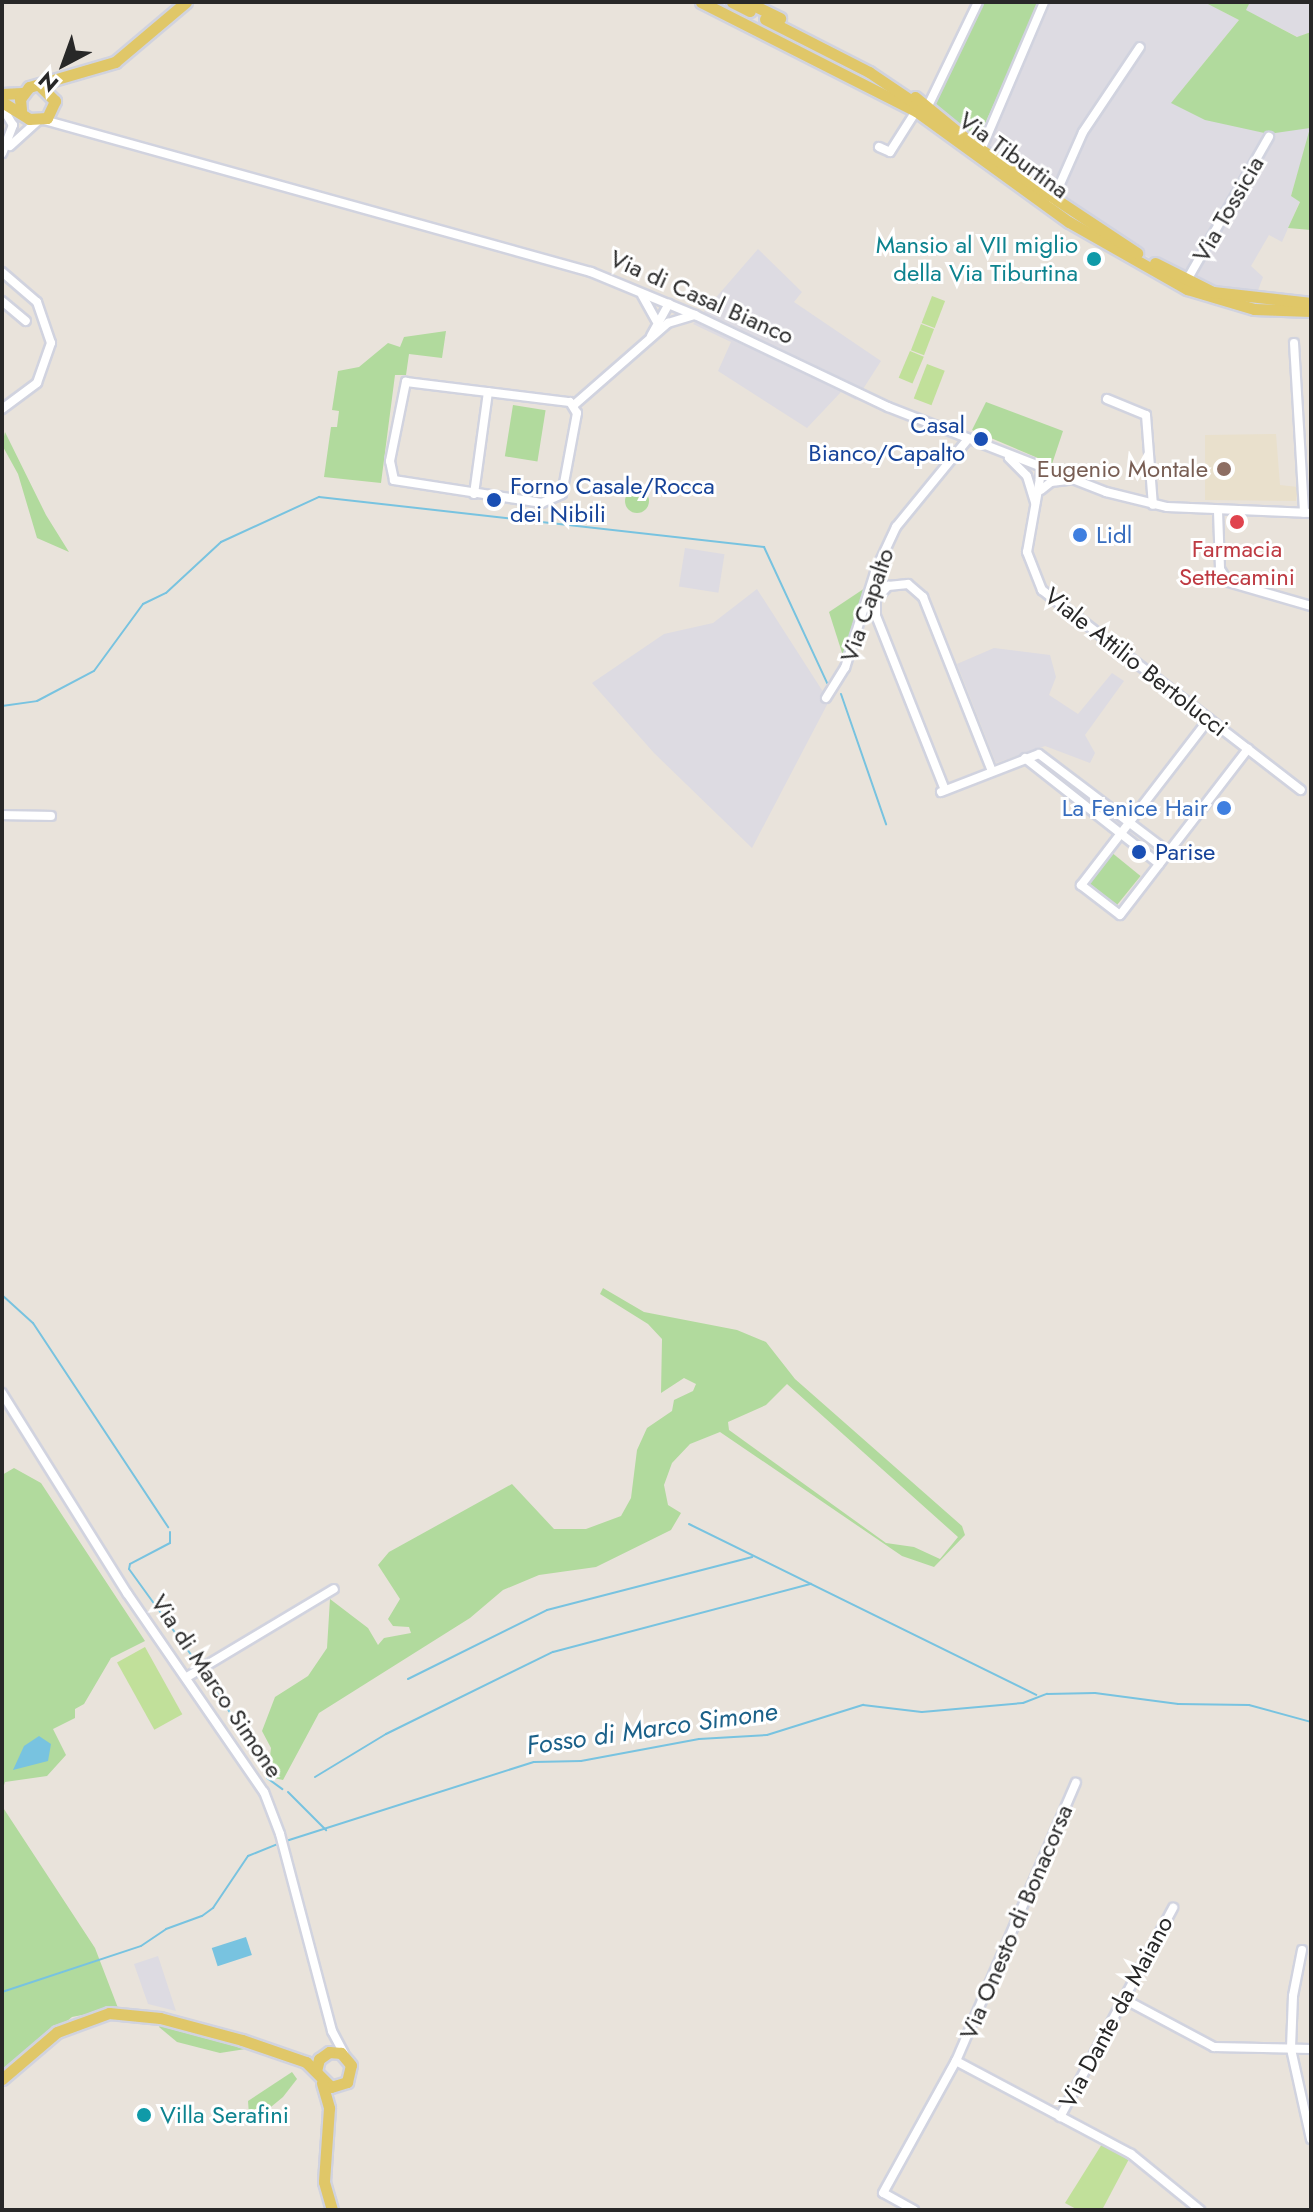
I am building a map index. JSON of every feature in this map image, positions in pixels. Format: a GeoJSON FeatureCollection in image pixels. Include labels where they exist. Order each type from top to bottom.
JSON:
{"type":"FeatureCollection","features":[{"type":"Feature","properties":{"kind":"main road"},"geometry":{"type":"LineString","coordinates":[[2,94],[22,93],[126,56],[186,2]]}},
{"type":"Feature","properties":{"kind":"main road","name":"Via Tiburtina"},"geometry":{"type":"LineString","coordinates":[[701,2],[916,111],[1069,222],[1187,289],[1254,309],[1311,311]]}},
{"type":"Feature","properties":{"kind":"main road","name":"Via Tiburtina"},"geometry":{"type":"LineString","coordinates":[[732,2],[759,8],[875,75],[1052,201],[1187,280],[1246,298],[1311,303]]}},
{"type":"Feature","properties":{"kind":"main road"},"geometry":{"type":"LineString","coordinates":[[773,2],[783,20]]}},
{"type":"Feature","properties":{"kind":"main road"},"geometry":{"type":"LineString","coordinates":[[752,27],[759,8],[877,69],[970,142]]}},
{"type":"Feature","properties":{"kind":"main road"},"geometry":{"type":"LineString","coordinates":[[2,104],[41,120],[67,79]]}},
{"type":"Feature","properties":{"kind":"main road"},"geometry":{"type":"LineString","coordinates":[[39,85],[54,101]]}},
{"type":"Feature","properties":{"kind":"main road"},"geometry":{"type":"LineString","coordinates":[[22,93],[23,113]]}},
{"type":"Feature","properties":{"kind":"main road"},"geometry":{"type":"LineString","coordinates":[[2,2079],[57,2032],[84,2018],[109,2013],[189,2024],[302,2060],[319,2077],[342,2085]]}},
{"type":"Feature","properties":{"kind":"main road"},"geometry":{"type":"LineString","coordinates":[[324,2055],[319,2077],[329,2115],[324,2182],[332,2210]]}},
{"type":"Feature","properties":{"kind":"main road"},"geometry":{"type":"LineString","coordinates":[[302,2060],[324,2055],[345,2055],[352,2071],[329,2115]]}},
{"type":"Feature","properties":{"kind":"street"},"geometry":{"type":"LineString","coordinates":[[928,106],[978,2]]}},
{"type":"Feature","properties":{"kind":"street"},"geometry":{"type":"LineString","coordinates":[[981,150],[1044,2]]}},
{"type":"Feature","properties":{"kind":"street"},"geometry":{"type":"LineString","coordinates":[[1052,201],[1083,132],[1140,47]]}},
{"type":"Feature","properties":{"kind":"street"},"geometry":{"type":"LineString","coordinates":[[54,101],[67,124]]}},
{"type":"Feature","properties":{"kind":"street"},"geometry":{"type":"LineString","coordinates":[[2,104],[13,125],[2,153]]}},
{"type":"Feature","properties":{"kind":"street"},"geometry":{"type":"LineString","coordinates":[[879,147],[890,152],[916,111]]}},
{"type":"Feature","properties":{"kind":"street"},"geometry":{"type":"LineString","coordinates":[[17,139],[23,113]]}},
{"type":"Feature","properties":{"kind":"street"},"geometry":{"type":"LineString","coordinates":[[2,153],[41,120]]}},
{"type":"Feature","properties":{"kind":"street","name":"Via di Casal Bianco"},"geometry":{"type":"LineString","coordinates":[[41,120],[67,124],[539,256],[632,288],[876,402],[1076,481],[1153,505],[1218,511],[1308,513]]}},
{"type":"Feature","properties":{"kind":"street","name":"Via Tossicia"},"geometry":{"type":"LineString","coordinates":[[1187,280],[1269,137]]}},
{"type":"Feature","properties":{"kind":"street"},"geometry":{"type":"LineString","coordinates":[[2,272],[37,302],[51,343],[37,383],[2,409]]}},
{"type":"Feature","properties":{"kind":"street"},"geometry":{"type":"LineString","coordinates":[[632,288],[647,300],[656,320]]}},
{"type":"Feature","properties":{"kind":"street"},"geometry":{"type":"LineString","coordinates":[[2,301],[26,321]]}},
{"type":"Feature","properties":{"kind":"street"},"geometry":{"type":"LineString","coordinates":[[646,343],[656,320],[669,304]]}},
{"type":"Feature","properties":{"kind":"street"},"geometry":{"type":"LineString","coordinates":[[668,323],[669,304]]}},
{"type":"Feature","properties":{"kind":"street"},"geometry":{"type":"LineString","coordinates":[[574,405],[404,383],[390,475],[397,482],[474,494],[542,503],[557,498],[565,487],[574,405],[668,323],[695,315]]}},
{"type":"Feature","properties":{"kind":"street"},"geometry":{"type":"LineString","coordinates":[[1294,343],[1308,513]]}},
{"type":"Feature","properties":{"kind":"street"},"geometry":{"type":"LineString","coordinates":[[474,494],[488,392]]}},
{"type":"Feature","properties":{"kind":"street"},"geometry":{"type":"LineString","coordinates":[[1107,399],[1146,415],[1153,505]]}},
{"type":"Feature","properties":{"kind":"street","name":"Via Capalto"},"geometry":{"type":"LineString","coordinates":[[826,698],[845,668],[875,572],[896,527],[968,439]]}},
{"type":"Feature","properties":{"kind":"street"},"geometry":{"type":"LineString","coordinates":[[995,449],[1019,466],[1036,488]]}},
{"type":"Feature","properties":{"kind":"street"},"geometry":{"type":"LineString","coordinates":[[1036,488],[1042,467]]}},
{"type":"Feature","properties":{"kind":"street"},"geometry":{"type":"LineString","coordinates":[[1036,488],[1051,482],[1076,481]]}},
{"type":"Feature","properties":{"kind":"street","name":"Viale Attilio Bertolucci"},"geometry":{"type":"LineString","coordinates":[[1036,488],[1028,558],[1042,590],[1301,790]]}},
{"type":"Feature","properties":{"kind":"street"},"geometry":{"type":"LineString","coordinates":[[1218,511],[1220,569],[1225,580],[1235,587],[1311,606]]}},
{"type":"Feature","properties":{"kind":"street"},"geometry":{"type":"LineString","coordinates":[[992,771],[922,594],[908,584],[888,586],[876,599],[876,616],[942,791],[1041,754],[1167,851]]}},
{"type":"Feature","properties":{"kind":"street"},"geometry":{"type":"LineString","coordinates":[[1209,719],[1170,764],[1081,885],[1120,915],[1248,749]]}},
{"type":"Feature","properties":{"kind":"street"},"geometry":{"type":"LineString","coordinates":[[1025,758],[1159,864]]}},
{"type":"Feature","properties":{"kind":"street"},"geometry":{"type":"LineString","coordinates":[[1065,791],[1070,776]]}},
{"type":"Feature","properties":{"kind":"street"},"geometry":{"type":"LineString","coordinates":[[1065,791],[1079,783]]}},
{"type":"Feature","properties":{"kind":"street"},"geometry":{"type":"LineString","coordinates":[[2,815],[51,816]]}},
{"type":"Feature","properties":{"kind":"street","name":"Via di Marco Simone"},"geometry":{"type":"LineString","coordinates":[[2,1393],[127,1593],[244,1758],[280,1834],[332,2031],[345,2055]]}},
{"type":"Feature","properties":{"kind":"street"},"geometry":{"type":"LineString","coordinates":[[187,1677],[334,1589]]}},
{"type":"Feature","properties":{"kind":"street","name":"Via Onesto di Bonacorsa"},"geometry":{"type":"LineString","coordinates":[[914,2210],[883,2193],[956,2061],[1076,1783]]}},
{"type":"Feature","properties":{"kind":"street","name":"Via Dante da Maiano"},"geometry":{"type":"LineString","coordinates":[[1060,2117],[1173,1908]]}},
{"type":"Feature","properties":{"kind":"street"},"geometry":{"type":"LineString","coordinates":[[1302,1950],[1293,1996],[1291,2049],[1311,2139]]}},
{"type":"Feature","properties":{"kind":"street"},"geometry":{"type":"LineString","coordinates":[[1124,1999],[1214,2047],[1311,2049]]}},
{"type":"Feature","properties":{"kind":"street","name":"Via di Marco Simone"},"geometry":{"type":"LineString","coordinates":[[324,2055],[332,2031]]}},
{"type":"Feature","properties":{"kind":"street"},"geometry":{"type":"LineString","coordinates":[[956,2061],[1131,2154],[1200,2210]]}},
{"type":"Feature","properties":{"kind":"shaded area"},"geometry":{"type":"Polygon","coordinates":[[[1051,2],[1204,2],[1239,20],[1172,102],[1311,128],[1291,196],[1300,201],[1282,242],[1269,235],[1251,266],[1263,277],[1257,293],[1208,288],[1150,258],[1071,213],[989,147],[1051,2]]]}},
{"type":"Feature","properties":{"kind":"shaded area"},"geometry":{"type":"Polygon","coordinates":[[[1250,2],[1311,2],[1311,32],[1298,37],[1245,10],[1250,2]]]}},
{"type":"Feature","properties":{"kind":"shaded area"},"geometry":{"type":"Polygon","coordinates":[[[758,249],[802,292],[794,302],[881,361],[856,400],[841,392],[807,428],[718,371],[731,342],[693,324],[758,249]]]}},
{"type":"Feature","properties":{"kind":"shaded area"},"geometry":{"type":"Polygon","coordinates":[[[1276,434],[1280,485],[1298,487],[1296,501],[1205,500],[1205,435],[1276,434]]]}},
{"type":"Feature","properties":{"kind":"shaded area"},"geometry":{"type":"Polygon","coordinates":[[[685,548],[725,554],[718,593],[679,587],[685,548]]]}},
{"type":"Feature","properties":{"kind":"shaded area"},"geometry":{"type":"Polygon","coordinates":[[[757,589],[829,701],[752,848],[654,753],[592,683],[664,634],[713,623],[757,589]]]}},
{"type":"Feature","properties":{"kind":"shaded area"},"geometry":{"type":"Polygon","coordinates":[[[994,648],[1050,655],[1056,677],[1049,695],[1078,714],[1112,673],[1124,681],[1085,735],[1095,753],[1090,763],[1045,746],[996,763],[957,664],[994,648]]]}},
{"type":"Feature","properties":{"kind":"shaded area"},"geometry":{"type":"Polygon","coordinates":[[[158,1956],[176,2011],[148,2004],[134,1964],[158,1956]]]}},
{"type":"Feature","properties":{"kind":"green space"},"geometry":{"type":"Polygon","coordinates":[[[984,2],[1039,2],[977,142],[934,107],[984,2]]]}},
{"type":"Feature","properties":{"kind":"green space"},"geometry":{"type":"Polygon","coordinates":[[[1204,2],[1250,2],[1246,10],[1297,37],[1311,32],[1311,230],[1288,228],[1300,202],[1291,196],[1310,128],[1269,134],[1205,120],[1171,103],[1239,20],[1204,2]]]}},
{"type":"Feature","properties":{"kind":"green space"},"geometry":{"type":"Polygon","coordinates":[[[932,296],[945,301],[935,328],[922,323],[932,296]]]}},
{"type":"Feature","properties":{"kind":"green space"},"geometry":{"type":"Polygon","coordinates":[[[921,324],[934,329],[924,355],[911,350],[921,324]]]}},
{"type":"Feature","properties":{"kind":"green space"},"geometry":{"type":"Polygon","coordinates":[[[446,331],[442,358],[409,354],[406,375],[395,375],[381,483],[324,477],[331,427],[337,427],[339,411],[332,410],[338,371],[359,367],[388,343],[400,347],[404,337],[446,331]]]}},
{"type":"Feature","properties":{"kind":"green space"},"geometry":{"type":"Polygon","coordinates":[[[910,351],[924,357],[912,384],[899,378],[910,351]]]}},
{"type":"Feature","properties":{"kind":"green space"},"geometry":{"type":"Polygon","coordinates":[[[927,364],[945,371],[931,405],[914,399],[927,364]]]}},
{"type":"Feature","properties":{"kind":"green space"},"geometry":{"type":"Polygon","coordinates":[[[986,402],[1063,431],[1052,464],[972,430],[986,402]]]}},
{"type":"Feature","properties":{"kind":"green space"},"geometry":{"type":"Polygon","coordinates":[[[513,405],[546,410],[537,462],[505,456],[513,405]]]}},
{"type":"Feature","properties":{"kind":"green space"},"geometry":{"type":"Polygon","coordinates":[[[5,432],[46,515],[69,552],[37,538],[18,474],[2,445],[5,432]]]}},
{"type":"Feature","properties":{"kind":"green space"},"geometry":{"type":"Polygon","coordinates":[[[637,489],[646,492],[649,501],[646,510],[637,513],[628,510],[625,501],[628,492],[637,489]]]}},
{"type":"Feature","properties":{"kind":"green space"},"geometry":{"type":"Polygon","coordinates":[[[865,588],[844,659],[829,612],[865,588]]]}},
{"type":"Feature","properties":{"kind":"green space"},"geometry":{"type":"Polygon","coordinates":[[[1111,852],[1141,876],[1116,906],[1086,882],[1111,852]]]}},
{"type":"Feature","properties":{"kind":"green space"},"geometry":{"type":"Polygon","coordinates":[[[603,1288],[644,1312],[737,1330],[766,1342],[795,1379],[962,1526],[965,1535],[934,1567],[902,1556],[720,1432],[690,1444],[672,1463],[664,1485],[668,1505],[681,1513],[671,1530],[596,1567],[539,1575],[503,1590],[470,1618],[319,1713],[283,1780],[274,1778],[268,1773],[271,1748],[262,1731],[275,1697],[308,1676],[327,1648],[330,1599],[368,1628],[378,1645],[384,1638],[411,1633],[409,1627],[393,1626],[388,1619],[400,1599],[378,1565],[389,1552],[512,1484],[554,1529],[586,1529],[621,1516],[631,1498],[637,1450],[647,1428],[672,1411],[674,1400],[693,1391],[696,1384],[684,1378],[661,1393],[662,1339],[648,1324],[600,1294],[603,1288]],[[787,1384],[766,1405],[728,1422],[729,1430],[886,1543],[914,1547],[940,1559],[958,1537],[787,1384]]]}},
{"type":"Feature","properties":{"kind":"green space"},"geometry":{"type":"Polygon","coordinates":[[[14,1468],[41,1483],[145,1641],[111,1658],[84,1704],[75,1709],[75,1718],[53,1729],[66,1755],[47,1776],[5,1782],[2,1792],[2,1475],[14,1468]]]}},
{"type":"Feature","properties":{"kind":"green space"},"geometry":{"type":"Polygon","coordinates":[[[145,1647],[182,1714],[154,1730],[117,1663],[145,1647]]]}},
{"type":"Feature","properties":{"kind":"green space"},"geometry":{"type":"Polygon","coordinates":[[[2,1806],[95,1948],[118,2008],[72,2017],[2,2074],[2,1806]]]}},
{"type":"Feature","properties":{"kind":"green space"},"geometry":{"type":"Polygon","coordinates":[[[162,2022],[252,2048],[220,2053],[177,2042],[159,2027],[162,2022]]]}},
{"type":"Feature","properties":{"kind":"green space"},"geometry":{"type":"Polygon","coordinates":[[[292,2072],[297,2079],[283,2097],[260,2116],[249,2115],[248,2101],[292,2072]]]}},
{"type":"Feature","properties":{"kind":"green space"},"geometry":{"type":"Polygon","coordinates":[[[1102,2144],[1129,2159],[1102,2210],[1078,2210],[1065,2203],[1102,2144]]]}},
{"type":"Feature","properties":{"kind":"water"},"geometry":{"type":"Polygon","coordinates":[[[39,1736],[51,1744],[48,1761],[13,1770],[24,1746],[39,1736]]]}},
{"type":"Feature","properties":{"kind":"water"},"geometry":{"type":"Polygon","coordinates":[[[246,1937],[252,1955],[218,1966],[212,1948],[246,1937]]]}},
{"type":"Feature","properties":{"kind":"waterway"},"geometry":{"type":"LineString","coordinates":[[2,706],[37,701],[94,671],[143,604],[166,593],[221,542],[319,497],[764,547],[827,683]]}},
{"type":"Feature","properties":{"kind":"waterway"},"geometry":{"type":"LineString","coordinates":[[841,694],[886,824]]}},
{"type":"Feature","properties":{"kind":"waterway"},"geometry":{"type":"LineString","coordinates":[[2,1295],[33,1323],[168,1527]]}},
{"type":"Feature","properties":{"kind":"waterway"},"geometry":{"type":"LineString","coordinates":[[689,1524],[1036,1695]]}},
{"type":"Feature","properties":{"kind":"waterway"},"geometry":{"type":"LineString","coordinates":[[170,1532],[170,1543],[130,1564],[129,1569],[200,1667]]}},
{"type":"Feature","properties":{"kind":"waterway"},"geometry":{"type":"LineString","coordinates":[[408,1679],[547,1610],[752,1557]]}},
{"type":"Feature","properties":{"kind":"waterway"},"geometry":{"type":"LineString","coordinates":[[315,1777],[386,1734],[553,1652],[811,1584]]}},
{"type":"Feature","properties":{"kind":"waterway"},"geometry":{"type":"LineString","coordinates":[[203,1672],[265,1765],[267,1778],[282,1789]]}},
{"type":"Feature","properties":{"kind":"waterway","name":"Fosso di Marco Simone"},"geometry":{"type":"LineString","coordinates":[[286,1841],[534,1762],[581,1761],[699,1739],[767,1735],[863,1705],[922,1712],[1023,1703],[1047,1694],[1095,1693],[1178,1704],[1249,1705],[1311,1722]]}},
{"type":"Feature","properties":{"kind":"waterway"},"geometry":{"type":"LineString","coordinates":[[288,1792],[326,1830]]}},
{"type":"Feature","properties":{"kind":"waterway","name":"Fosso di Marco Simone"},"geometry":{"type":"LineString","coordinates":[[2,1992],[141,1946],[166,1929],[202,1916],[213,1908],[248,1856],[280,1843]]}},
{"type":"Feature","properties":{"kind":"place","name":"Mansio al VII miglio della Via Tiburtina"},"geometry":{"type":"Point","coordinates":[1094,259]}},
{"type":"Feature","properties":{"kind":"place","name":"Casal Bianco/Capalto"},"geometry":{"type":"Point","coordinates":[981,439]}},
{"type":"Feature","properties":{"kind":"place","name":"Eugenio Montale"},"geometry":{"type":"Point","coordinates":[1224,469]}},
{"type":"Feature","properties":{"kind":"place","name":"Forno Casale/Rocca dei Nibili"},"geometry":{"type":"Point","coordinates":[494,500]}},
{"type":"Feature","properties":{"kind":"place","name":"Farmacia Settecamini"},"geometry":{"type":"Point","coordinates":[1237,522]}},
{"type":"Feature","properties":{"kind":"place","name":"Lidl"},"geometry":{"type":"Point","coordinates":[1080,535]}},
{"type":"Feature","properties":{"kind":"place","name":"La Fenice Hair"},"geometry":{"type":"Point","coordinates":[1224,808]}},
{"type":"Feature","properties":{"kind":"place","name":"Parise"},"geometry":{"type":"Point","coordinates":[1139,852]}},
{"type":"Feature","properties":{"kind":"place","name":"Villa Serafini"},"geometry":{"type":"Point","coordinates":[144,2115]}}]}
